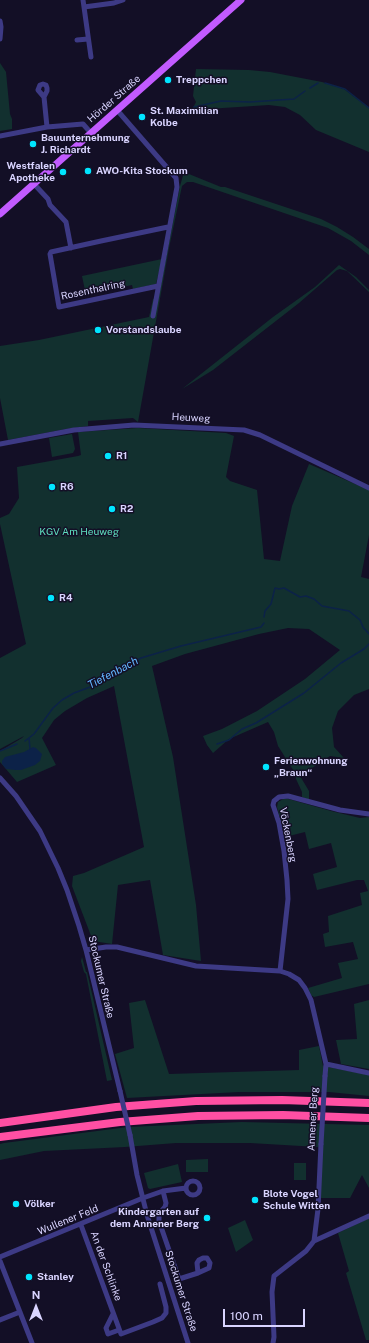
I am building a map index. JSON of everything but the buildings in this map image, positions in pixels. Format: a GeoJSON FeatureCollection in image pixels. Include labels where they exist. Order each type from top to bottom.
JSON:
{"type":"FeatureCollection","features":[{"type":"Feature","properties":{"kind":"highway"},"geometry":{"type":"LineString","coordinates":[[0,1123],[116,1107],[196,1101],[282,1100],[369,1103]]}},
{"type":"Feature","properties":{"kind":"highway"},"geometry":{"type":"LineString","coordinates":[[0,1137],[120,1122],[198,1116],[283,1115],[369,1118]]}},
{"type":"Feature","properties":{"kind":"main road","name":"Hörder Straße"},"geometry":{"type":"LineString","coordinates":[[0,214],[241,0]]}},
{"type":"Feature","properties":{"kind":"street"},"geometry":{"type":"LineString","coordinates":[[83,0],[91,57]]}},
{"type":"Feature","properties":{"kind":"street"},"geometry":{"type":"LineString","coordinates":[[84,7],[114,3],[123,0]]}},
{"type":"Feature","properties":{"kind":"street"},"geometry":{"type":"LineString","coordinates":[[0,21],[0,39]]}},
{"type":"Feature","properties":{"kind":"street"},"geometry":{"type":"LineString","coordinates":[[77,40],[88,39]]}},
{"type":"Feature","properties":{"kind":"street"},"geometry":{"type":"LineString","coordinates":[[44,97],[47,127]]}},
{"type":"Feature","properties":{"kind":"street"},"geometry":{"type":"LineString","coordinates":[[117,110],[176,178],[177,187],[168,227],[153,316]]}},
{"type":"Feature","properties":{"kind":"street"},"geometry":{"type":"LineString","coordinates":[[0,136],[47,127],[83,124],[91,133]]}},
{"type":"Feature","properties":{"kind":"street"},"geometry":{"type":"LineString","coordinates":[[34,184],[48,199],[50,205],[66,222],[71,248]]}},
{"type":"Feature","properties":{"kind":"street","name":"Rosenthalring"},"geometry":{"type":"LineString","coordinates":[[158,286],[59,307],[50,254],[51,252],[168,227]]}},
{"type":"Feature","properties":{"kind":"street","name":"Heuweg"},"geometry":{"type":"LineString","coordinates":[[0,444],[74,430],[134,425],[244,430],[260,435],[369,488]]}},
{"type":"Feature","properties":{"kind":"street","name":"Stockumer Straße"},"geometry":{"type":"LineString","coordinates":[[0,778],[26,810],[50,850],[69,896],[86,950],[120,1091],[143,1198],[188,1343]]}},
{"type":"Feature","properties":{"kind":"street","name":"Vöckenberg"},"geometry":{"type":"LineString","coordinates":[[280,971],[288,899],[283,844],[279,823],[273,805],[274,801],[279,797],[288,796],[340,810],[369,814]]}},
{"type":"Feature","properties":{"kind":"street"},"geometry":{"type":"LineString","coordinates":[[86,950],[117,947],[196,966],[280,971]]}},
{"type":"Feature","properties":{"kind":"street","name":"Annener Berg"},"geometry":{"type":"LineString","coordinates":[[280,971],[299,980],[305,988],[310,1000],[326,1064],[318,1209],[314,1241]]}},
{"type":"Feature","properties":{"kind":"street"},"geometry":{"type":"LineString","coordinates":[[326,1064],[369,1073]]}},
{"type":"Feature","properties":{"kind":"street"},"geometry":{"type":"LineString","coordinates":[[143,1198],[163,1191],[186,1188]]}},
{"type":"Feature","properties":{"kind":"street"},"geometry":{"type":"LineString","coordinates":[[163,1191],[166,1203],[165,1207],[159,1214],[159,1219],[179,1279],[198,1272]]}},
{"type":"Feature","properties":{"kind":"street","name":"Wullener Feld"},"geometry":{"type":"LineString","coordinates":[[0,1257],[81,1225],[143,1198]]}},
{"type":"Feature","properties":{"kind":"street"},"geometry":{"type":"LineString","coordinates":[[273,1343],[272,1292],[274,1276],[306,1251],[314,1241],[369,1216]]}},
{"type":"Feature","properties":{"kind":"street","name":"An der Schlinke"},"geometry":{"type":"LineString","coordinates":[[81,1225],[121,1334],[153,1322],[165,1315],[166,1307],[160,1284]]}},
{"type":"Feature","properties":{"kind":"street"},"geometry":{"type":"LineString","coordinates":[[0,1261],[32,1343]]}},
{"type":"Feature","properties":{"kind":"street"},"geometry":{"type":"LineString","coordinates":[[0,1320],[20,1312]]}},
{"type":"Feature","properties":{"kind":"street","name":"An der Schlinke"},"geometry":{"type":"LineString","coordinates":[[113,1314],[106,1328],[108,1334],[119,1330]]}},
{"type":"Feature","properties":{"kind":"green space"},"geometry":{"type":"Polygon","coordinates":[[[0,63],[6,72],[12,129],[0,131],[0,63]]]}},
{"type":"Feature","properties":{"kind":"green space"},"geometry":{"type":"Polygon","coordinates":[[[196,69],[270,72],[322,82],[344,89],[369,108],[369,152],[316,130],[300,115],[285,107],[269,105],[192,110],[196,102],[193,96],[196,69]]]}},
{"type":"Feature","properties":{"kind":"green space"},"geometry":{"type":"Polygon","coordinates":[[[184,172],[221,187],[225,187],[321,219],[353,237],[369,249],[369,255],[351,241],[328,228],[193,182],[187,182],[182,186],[169,248],[138,422],[133,418],[88,421],[88,426],[8,440],[0,398],[0,346],[39,340],[149,317],[153,299],[158,300],[184,172]]]}},
{"type":"Feature","properties":{"kind":"green space"},"geometry":{"type":"Polygon","coordinates":[[[162,259],[156,284],[133,289],[132,285],[86,295],[82,276],[162,259]]]}},
{"type":"Feature","properties":{"kind":"green space"},"geometry":{"type":"Polygon","coordinates":[[[339,265],[356,277],[369,290],[369,292],[347,271],[340,269],[337,270],[299,303],[213,370],[182,389],[273,317],[315,287],[339,265]]]}},
{"type":"Feature","properties":{"kind":"green space","name":"KGV Am Heuweg"},"geometry":{"type":"Polygon","coordinates":[[[138,428],[226,433],[234,436],[226,477],[230,481],[257,490],[264,559],[280,561],[292,506],[309,464],[369,490],[369,535],[361,577],[369,579],[369,689],[354,695],[338,711],[332,728],[334,747],[344,758],[330,756],[300,776],[309,791],[309,800],[302,797],[302,792],[295,773],[278,746],[274,732],[268,722],[229,739],[213,753],[203,736],[222,729],[257,711],[305,679],[340,650],[309,629],[288,628],[259,634],[185,654],[152,666],[173,757],[196,905],[201,961],[163,955],[150,880],[118,885],[112,944],[93,941],[72,886],[73,876],[84,873],[144,847],[114,686],[87,698],[65,711],[54,720],[42,738],[56,765],[17,782],[0,762],[0,751],[24,736],[0,749],[0,658],[26,644],[0,524],[0,518],[9,514],[19,498],[17,467],[81,455],[78,432],[138,428]]]}},
{"type":"Feature","properties":{"kind":"green space"},"geometry":{"type":"Polygon","coordinates":[[[72,434],[75,449],[73,453],[52,457],[49,438],[72,434]]]}},
{"type":"Feature","properties":{"kind":"green space"},"geometry":{"type":"Polygon","coordinates":[[[285,798],[360,818],[369,817],[369,984],[314,997],[311,995],[308,988],[342,978],[338,963],[358,959],[353,942],[325,947],[323,934],[329,932],[328,916],[362,905],[360,893],[368,891],[364,880],[357,880],[317,890],[313,874],[337,867],[331,843],[309,849],[305,832],[285,837],[277,807],[278,802],[285,798]]]}},
{"type":"Feature","properties":{"kind":"green space"},"geometry":{"type":"Polygon","coordinates":[[[82,957],[87,972],[112,1080],[107,1081],[86,974],[81,961],[82,957]]]}},
{"type":"Feature","properties":{"kind":"green space"},"geometry":{"type":"Polygon","coordinates":[[[145,1000],[169,1074],[299,1070],[299,1050],[319,1046],[323,1066],[369,1075],[369,1096],[329,1092],[239,1092],[127,1098],[115,1054],[134,1048],[129,1003],[145,1000]]]}},
{"type":"Feature","properties":{"kind":"green space"},"geometry":{"type":"Polygon","coordinates":[[[369,1000],[369,1069],[341,1064],[336,1040],[357,1039],[354,1004],[369,1000]]]}},
{"type":"Feature","properties":{"kind":"green space"},"geometry":{"type":"Polygon","coordinates":[[[242,1122],[369,1125],[369,1188],[362,1175],[350,1198],[320,1198],[321,1150],[318,1147],[250,1143],[176,1143],[44,1151],[0,1160],[0,1144],[4,1143],[128,1127],[242,1122]]]}},
{"type":"Feature","properties":{"kind":"green space"},"geometry":{"type":"Polygon","coordinates":[[[208,1159],[208,1172],[186,1172],[186,1160],[208,1159]]]}},
{"type":"Feature","properties":{"kind":"green space"},"geometry":{"type":"Polygon","coordinates":[[[294,1163],[306,1163],[306,1180],[294,1180],[294,1163]]]}},
{"type":"Feature","properties":{"kind":"green space"},"geometry":{"type":"Polygon","coordinates":[[[178,1164],[182,1182],[150,1189],[148,1188],[144,1173],[178,1164]]]}},
{"type":"Feature","properties":{"kind":"green space"},"geometry":{"type":"Polygon","coordinates":[[[369,1218],[369,1340],[366,1340],[346,1273],[349,1271],[338,1233],[369,1218]]]}},
{"type":"Feature","properties":{"kind":"green space"},"geometry":{"type":"Polygon","coordinates":[[[245,1220],[253,1240],[236,1252],[228,1228],[245,1220]]]}},
{"type":"Feature","properties":{"kind":"water"},"geometry":{"type":"Polygon","coordinates":[[[33,747],[42,754],[40,761],[35,765],[21,770],[16,770],[6,769],[2,764],[5,757],[24,752],[33,747]]]}},
{"type":"Feature","properties":{"kind":"waterway"},"geometry":{"type":"LineString","coordinates":[[310,88],[318,83]]}},
{"type":"Feature","properties":{"kind":"waterway"},"geometry":{"type":"LineString","coordinates":[[325,83],[345,89],[369,108]]}},
{"type":"Feature","properties":{"kind":"waterway"},"geometry":{"type":"LineString","coordinates":[[194,107],[221,101],[250,102],[294,99],[305,91]]}},
{"type":"Feature","properties":{"kind":"waterway","name":"Tiefenbach"},"geometry":{"type":"LineString","coordinates":[[264,617],[265,611],[271,604],[275,588],[284,588],[300,597],[306,596],[314,599],[322,606],[349,611],[360,620],[363,627],[369,634]]}},
{"type":"Feature","properties":{"kind":"waterway","name":"Tiefenbach"},"geometry":{"type":"LineString","coordinates":[[25,741],[34,734],[53,708],[62,700],[74,693],[93,686],[141,658],[181,646],[261,627],[264,623]]}},
{"type":"Feature","properties":{"kind":"waterway"},"geometry":{"type":"LineString","coordinates":[[217,744],[229,740],[242,729],[256,723],[304,693],[341,663],[364,649],[369,644]]}},
{"type":"Feature","properties":{"kind":"waterway"},"geometry":{"type":"LineString","coordinates":[[29,738],[30,749]]}},
{"type":"Feature","properties":{"kind":"waterway","name":"Tiefenbach"},"geometry":{"type":"LineString","coordinates":[[0,751],[17,744]]}},
{"type":"Feature","properties":{"kind":"place","name":"Treppchen"},"geometry":{"type":"Point","coordinates":[168,80]}},
{"type":"Feature","properties":{"kind":"place","name":"St. Maximilian Kolbe"},"geometry":{"type":"Point","coordinates":[142,117]}},
{"type":"Feature","properties":{"kind":"place","name":"Bauunternehmung J. Richardt"},"geometry":{"type":"Point","coordinates":[33,144]}},
{"type":"Feature","properties":{"kind":"place","name":"AWO-Kita Stockum"},"geometry":{"type":"Point","coordinates":[88,171]}},
{"type":"Feature","properties":{"kind":"place","name":"Westfalen Apotheke"},"geometry":{"type":"Point","coordinates":[63,172]}},
{"type":"Feature","properties":{"kind":"place","name":"Vorstandslaube"},"geometry":{"type":"Point","coordinates":[98,330]}},
{"type":"Feature","properties":{"kind":"place","name":"R1"},"geometry":{"type":"Point","coordinates":[108,456]}},
{"type":"Feature","properties":{"kind":"place","name":"R6"},"geometry":{"type":"Point","coordinates":[52,487]}},
{"type":"Feature","properties":{"kind":"place","name":"R2"},"geometry":{"type":"Point","coordinates":[112,509]}},
{"type":"Feature","properties":{"kind":"place","name":"R4"},"geometry":{"type":"Point","coordinates":[51,598]}},
{"type":"Feature","properties":{"kind":"place","name":"Ferienwohnung „Braun“"},"geometry":{"type":"Point","coordinates":[266,767]}},
{"type":"Feature","properties":{"kind":"place","name":"Blote Vogel Schule Witten"},"geometry":{"type":"Point","coordinates":[255,1200]}},
{"type":"Feature","properties":{"kind":"place","name":"Völker"},"geometry":{"type":"Point","coordinates":[16,1204]}},
{"type":"Feature","properties":{"kind":"place","name":"Kindergarten auf dem Annener Berg"},"geometry":{"type":"Point","coordinates":[207,1218]}},
{"type":"Feature","properties":{"kind":"place","name":"Stanley"},"geometry":{"type":"Point","coordinates":[29,1277]}}]}
